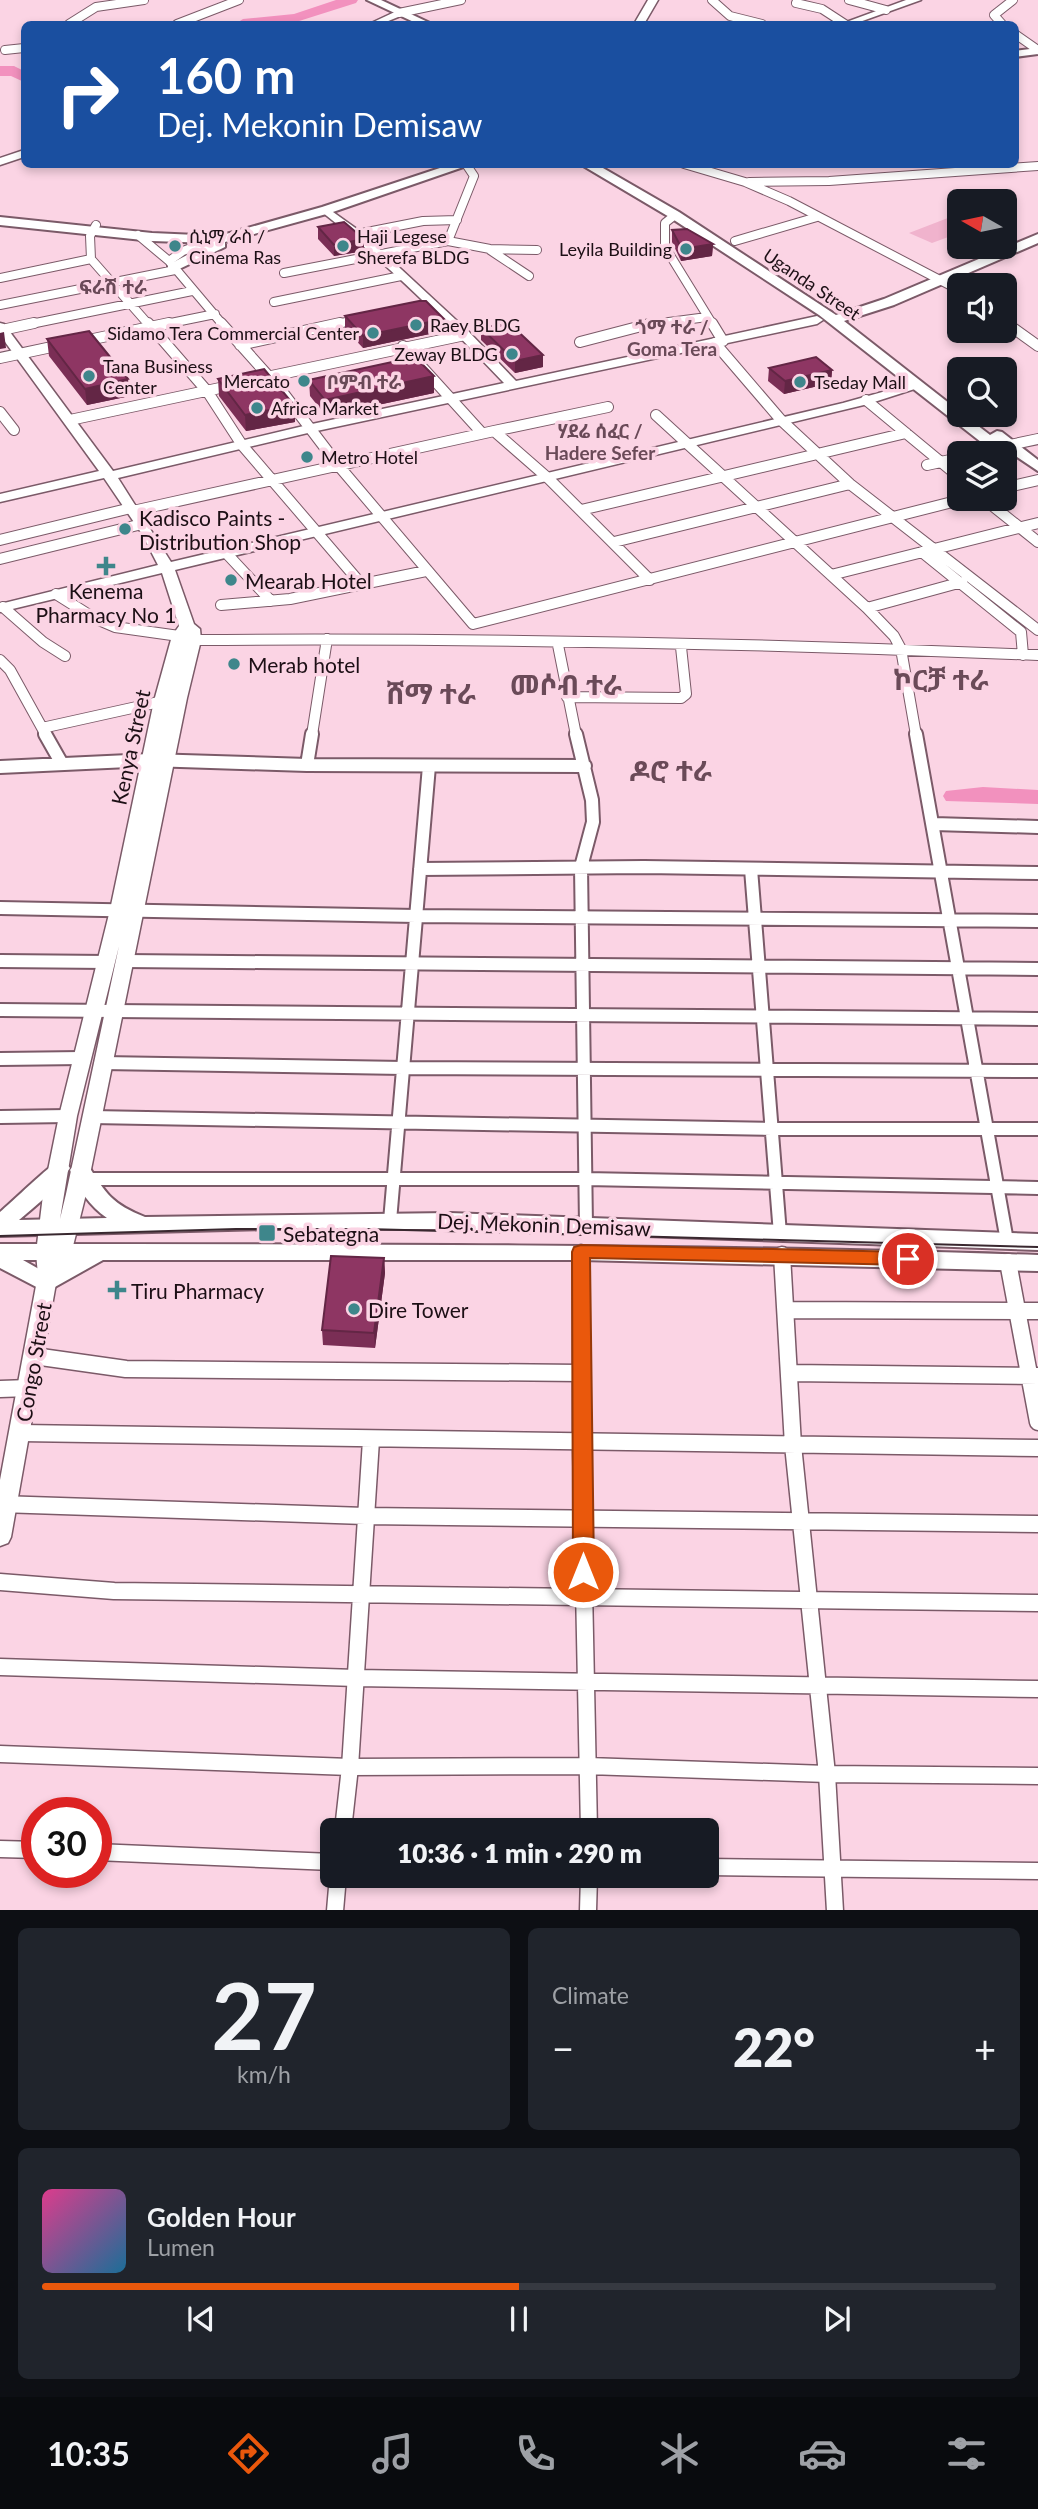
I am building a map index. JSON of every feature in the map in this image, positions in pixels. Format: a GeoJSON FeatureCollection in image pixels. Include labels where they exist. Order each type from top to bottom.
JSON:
{"type":"FeatureCollection","features":[{"type":"Feature","properties":{"kind":"main road"},"geometry":{"type":"LineString","coordinates":[[372,0],[406,21]]}},
{"type":"Feature","properties":{"kind":"main road"},"geometry":{"type":"LineString","coordinates":[[359,1],[416,21]]}},
{"type":"Feature","properties":{"kind":"main road"},"geometry":{"type":"LineString","coordinates":[[1019,56],[1038,52]]}},
{"type":"Feature","properties":{"kind":"main road"},"geometry":{"type":"LineString","coordinates":[[0,221],[215,238],[324,208],[429,168]]}},
{"type":"Feature","properties":{"kind":"main road"},"geometry":{"type":"LineString","coordinates":[[173,266],[233,237],[456,168]]}},
{"type":"Feature","properties":{"kind":"main road","name":"Uganda Street"},"geometry":{"type":"LineString","coordinates":[[593,168],[675,215],[832,315]]}},
{"type":"Feature","properties":{"kind":"main road","name":"Uganda Street"},"geometry":{"type":"LineString","coordinates":[[613,168],[735,241],[993,441]]}},
{"type":"Feature","properties":{"kind":"main road"},"geometry":{"type":"LineString","coordinates":[[0,215],[138,235],[233,237]]}},
{"type":"Feature","properties":{"kind":"main road"},"geometry":{"type":"LineString","coordinates":[[832,315],[942,279],[1036,230]]}},
{"type":"Feature","properties":{"kind":"main road"},"geometry":{"type":"LineString","coordinates":[[1017,235],[1036,230]]}},
{"type":"Feature","properties":{"kind":"main road"},"geometry":{"type":"LineString","coordinates":[[832,315],[958,259]]}},
{"type":"Feature","properties":{"kind":"main road","name":"Uganda Street"},"geometry":{"type":"LineString","coordinates":[[924,385],[947,399]]}},
{"type":"Feature","properties":{"kind":"main road","name":"Uganda Street"},"geometry":{"type":"LineString","coordinates":[[982,427],[996,441]]}},
{"type":"Feature","properties":{"kind":"main road","name":"Uganda Street"},"geometry":{"type":"LineString","coordinates":[[1017,456],[1038,467]]}},
{"type":"Feature","properties":{"kind":"main road","name":"Uganda Street"},"geometry":{"type":"LineString","coordinates":[[1017,461],[1038,480]]}},
{"type":"Feature","properties":{"kind":"main road"},"geometry":{"type":"LineString","coordinates":[[0,1226],[47,1184],[59,1168]]}},
{"type":"Feature","properties":{"kind":"main road"},"geometry":{"type":"LineString","coordinates":[[83,1175],[102,1206],[144,1225]]}},
{"type":"Feature","properties":{"kind":"main road","name":"Dej. Mekonin Demisaw"},"geometry":{"type":"LineString","coordinates":[[0,1226],[390,1221],[586,1225],[781,1244],[1008,1252],[1038,1263]]}},
{"type":"Feature","properties":{"kind":"main road","name":"Dej. Mekonin Demisaw"},"geometry":{"type":"LineString","coordinates":[[1008,1252],[1038,1242]]}},
{"type":"Feature","properties":{"kind":"main road","name":"Dej. Mekonin Demisaw"},"geometry":{"type":"LineString","coordinates":[[0,1252],[50,1266],[112,1250],[581,1252],[781,1244]]}},
{"type":"Feature","properties":{"kind":"main road"},"geometry":{"type":"LineString","coordinates":[[0,1259],[19,1267],[74,1265],[112,1250]]}},
{"type":"Feature","properties":{"kind":"street"},"geometry":{"type":"LineString","coordinates":[[87,0],[96,7]]}},
{"type":"Feature","properties":{"kind":"street"},"geometry":{"type":"LineString","coordinates":[[74,21],[96,7],[144,0]]}},
{"type":"Feature","properties":{"kind":"street"},"geometry":{"type":"LineString","coordinates":[[185,21],[239,0]]}},
{"type":"Feature","properties":{"kind":"street"},"geometry":{"type":"LineString","coordinates":[[381,21],[461,0]]}},
{"type":"Feature","properties":{"kind":"street"},"geometry":{"type":"LineString","coordinates":[[649,21],[653,0]]}},
{"type":"Feature","properties":{"kind":"street"},"geometry":{"type":"LineString","coordinates":[[642,21],[662,0]]}},
{"type":"Feature","properties":{"kind":"street"},"geometry":{"type":"LineString","coordinates":[[712,0],[730,16],[750,21]]}},
{"type":"Feature","properties":{"kind":"street"},"geometry":{"type":"LineString","coordinates":[[849,0],[886,10]]}},
{"type":"Feature","properties":{"kind":"street"},"geometry":{"type":"LineString","coordinates":[[855,21],[916,0]]}},
{"type":"Feature","properties":{"kind":"street"},"geometry":{"type":"LineString","coordinates":[[999,21],[994,15],[1013,0]]}},
{"type":"Feature","properties":{"kind":"street"},"geometry":{"type":"LineString","coordinates":[[796,3],[822,9],[841,21]]}},
{"type":"Feature","properties":{"kind":"street"},"geometry":{"type":"LineString","coordinates":[[1019,37],[1038,52]]}},
{"type":"Feature","properties":{"kind":"street"},"geometry":{"type":"LineString","coordinates":[[5,50],[21,48]]}},
{"type":"Feature","properties":{"kind":"street"},"geometry":{"type":"LineString","coordinates":[[0,162],[21,154]]}},
{"type":"Feature","properties":{"kind":"street"},"geometry":{"type":"LineString","coordinates":[[1019,167],[1038,166]]}},
{"type":"Feature","properties":{"kind":"street"},"geometry":{"type":"LineString","coordinates":[[449,241],[474,176],[468,168]]}},
{"type":"Feature","properties":{"kind":"street"},"geometry":{"type":"LineString","coordinates":[[699,168],[746,181],[947,282]]}},
{"type":"Feature","properties":{"kind":"street"},"geometry":{"type":"LineString","coordinates":[[746,181],[829,181],[1001,168]]}},
{"type":"Feature","properties":{"kind":"street"},"geometry":{"type":"LineString","coordinates":[[324,208],[357,234],[513,384]]}},
{"type":"Feature","properties":{"kind":"street"},"geometry":{"type":"LineString","coordinates":[[675,215],[666,223],[663,231],[665,247],[719,342],[781,420],[850,484],[1038,630]]}},
{"type":"Feature","properties":{"kind":"street"},"geometry":{"type":"LineString","coordinates":[[735,241],[817,217]]}},
{"type":"Feature","properties":{"kind":"street"},"geometry":{"type":"LineString","coordinates":[[357,234],[423,222],[457,220]]}},
{"type":"Feature","properties":{"kind":"street"},"geometry":{"type":"LineString","coordinates":[[94,228],[91,259],[207,391],[242,445],[362,585]]}},
{"type":"Feature","properties":{"kind":"street"},"geometry":{"type":"LineString","coordinates":[[138,235],[173,266],[192,291],[269,376],[312,428],[338,466],[473,624]]}},
{"type":"Feature","properties":{"kind":"street"},"geometry":{"type":"LineString","coordinates":[[0,305],[114,284],[173,266],[183,251],[215,238]]}},
{"type":"Feature","properties":{"kind":"street"},"geometry":{"type":"LineString","coordinates":[[284,273],[449,241],[490,249],[537,250]]}},
{"type":"Feature","properties":{"kind":"street"},"geometry":{"type":"LineString","coordinates":[[490,249],[529,276]]}},
{"type":"Feature","properties":{"kind":"street"},"geometry":{"type":"LineString","coordinates":[[0,278],[91,259]]}},
{"type":"Feature","properties":{"kind":"street"},"geometry":{"type":"LineString","coordinates":[[274,302],[401,276]]}},
{"type":"Feature","properties":{"kind":"street"},"geometry":{"type":"LineString","coordinates":[[187,634],[166,566],[142,524],[70,420],[1,328],[192,291]]}},
{"type":"Feature","properties":{"kind":"street"},"geometry":{"type":"LineString","coordinates":[[416,307],[429,304]]}},
{"type":"Feature","properties":{"kind":"street"},"geometry":{"type":"LineString","coordinates":[[0,358],[215,314]]}},
{"type":"Feature","properties":{"kind":"street"},"geometry":{"type":"LineString","coordinates":[[0,498],[832,315]]}},
{"type":"Feature","properties":{"kind":"street"},"geometry":{"type":"LineString","coordinates":[[240,345],[375,316]]}},
{"type":"Feature","properties":{"kind":"street"},"geometry":{"type":"LineString","coordinates":[[580,342],[654,323],[707,317]]}},
{"type":"Feature","properties":{"kind":"street"},"geometry":{"type":"LineString","coordinates":[[1017,331],[1038,346]]}},
{"type":"Feature","properties":{"kind":"street"},"geometry":{"type":"LineString","coordinates":[[257,379],[465,335]]}},
{"type":"Feature","properties":{"kind":"street"},"geometry":{"type":"LineString","coordinates":[[403,346],[481,432]]}},
{"type":"Feature","properties":{"kind":"street"},"geometry":{"type":"LineString","coordinates":[[70,420],[244,382]]}},
{"type":"Feature","properties":{"kind":"street"},"geometry":{"type":"LineString","coordinates":[[1,608],[166,566],[228,555],[549,479],[924,385]]}},
{"type":"Feature","properties":{"kind":"street"},"geometry":{"type":"LineString","coordinates":[[866,400],[947,466]]}},
{"type":"Feature","properties":{"kind":"street"},"geometry":{"type":"LineString","coordinates":[[0,540],[481,432],[608,407]]}},
{"type":"Feature","properties":{"kind":"street"},"geometry":{"type":"LineString","coordinates":[[0,412],[14,430]]}},
{"type":"Feature","properties":{"kind":"street"},"geometry":{"type":"LineString","coordinates":[[656,415],[867,608],[894,636],[901,649],[1018,1311],[1033,1376],[1038,1422]]}},
{"type":"Feature","properties":{"kind":"street"},"geometry":{"type":"LineString","coordinates":[[494,431],[549,479],[650,580]]}},
{"type":"Feature","properties":{"kind":"street"},"geometry":{"type":"LineString","coordinates":[[581,510],[906,433]]}},
{"type":"Feature","properties":{"kind":"street"},"geometry":{"type":"LineString","coordinates":[[1017,446],[1038,439]]}},
{"type":"Feature","properties":{"kind":"street"},"geometry":{"type":"LineString","coordinates":[[927,465],[947,461]]}},
{"type":"Feature","properties":{"kind":"street"},"geometry":{"type":"LineString","coordinates":[[1017,485],[1038,480]]}},
{"type":"Feature","properties":{"kind":"street"},"geometry":{"type":"LineString","coordinates":[[614,542],[850,484]]}},
{"type":"Feature","properties":{"kind":"street"},"geometry":{"type":"LineString","coordinates":[[449,642],[473,624],[947,504]]}},
{"type":"Feature","properties":{"kind":"street"},"geometry":{"type":"LineString","coordinates":[[999,511],[1038,542]]}},
{"type":"Feature","properties":{"kind":"street"},"geometry":{"type":"LineString","coordinates":[[831,575],[1038,523]]}},
{"type":"Feature","properties":{"kind":"street"},"geometry":{"type":"LineString","coordinates":[[0,559],[142,524]]}},
{"type":"Feature","properties":{"kind":"street"},"geometry":{"type":"LineString","coordinates":[[922,552],[1023,634],[1023,655]]}},
{"type":"Feature","properties":{"kind":"street"},"geometry":{"type":"LineString","coordinates":[[228,555],[271,601]]}},
{"type":"Feature","properties":{"kind":"street"},"geometry":{"type":"LineString","coordinates":[[221,605],[271,601],[426,571]]}},
{"type":"Feature","properties":{"kind":"street"},"geometry":{"type":"LineString","coordinates":[[867,608],[965,585],[982,584]]}},
{"type":"Feature","properties":{"kind":"street"},"geometry":{"type":"LineString","coordinates":[[56,594],[94,618],[115,627],[187,634],[558,645],[901,649],[1038,655]]}},
{"type":"Feature","properties":{"kind":"street"},"geometry":{"type":"LineString","coordinates":[[1,608],[65,656]]}},
{"type":"Feature","properties":{"kind":"street"},"geometry":{"type":"LineString","coordinates":[[1023,634],[1038,630]]}},
{"type":"Feature","properties":{"kind":"street","name":"Kenya Street"},"geometry":{"type":"LineString","coordinates":[[58,1227],[59,1168],[68,1116],[93,1010],[107,962],[127,910],[170,700],[187,634]]}},
{"type":"Feature","properties":{"kind":"street"},"geometry":{"type":"LineString","coordinates":[[307,765],[327,639]]}},
{"type":"Feature","properties":{"kind":"street"},"geometry":{"type":"LineString","coordinates":[[558,645],[567,696],[592,800],[593,822],[581,867],[586,1225]]}},
{"type":"Feature","properties":{"kind":"street"},"geometry":{"type":"LineString","coordinates":[[567,696],[681,698],[686,694],[681,647]]}},
{"type":"Feature","properties":{"kind":"street"},"geometry":{"type":"LineString","coordinates":[[0,660],[62,764]]}},
{"type":"Feature","properties":{"kind":"street"},"geometry":{"type":"LineString","coordinates":[[42,728],[170,700]]}},
{"type":"Feature","properties":{"kind":"street"},"geometry":{"type":"LineString","coordinates":[[0,767],[158,760],[307,765],[584,766]]}},
{"type":"Feature","properties":{"kind":"street"},"geometry":{"type":"LineString","coordinates":[[390,1221],[429,766]]}},
{"type":"Feature","properties":{"kind":"street"},"geometry":{"type":"LineString","coordinates":[[934,824],[1038,827]]}},
{"type":"Feature","properties":{"kind":"street"},"geometry":{"type":"LineString","coordinates":[[420,869],[581,867],[1038,873]]}},
{"type":"Feature","properties":{"kind":"street"},"geometry":{"type":"LineString","coordinates":[[751,869],[787,1310],[793,1445],[827,1774],[835,1910]]}},
{"type":"Feature","properties":{"kind":"street"},"geometry":{"type":"LineString","coordinates":[[0,908],[416,916],[1038,921]]}},
{"type":"Feature","properties":{"kind":"street"},"geometry":{"type":"LineString","coordinates":[[58,1227],[83,1175],[92,1117],[126,961],[127,910]]}},
{"type":"Feature","properties":{"kind":"street"},"geometry":{"type":"LineString","coordinates":[[0,961],[107,962]]}},
{"type":"Feature","properties":{"kind":"street"},"geometry":{"type":"LineString","coordinates":[[126,961],[1038,969]]}},
{"type":"Feature","properties":{"kind":"street"},"geometry":{"type":"LineString","coordinates":[[0,1010],[1038,1019]]}},
{"type":"Feature","properties":{"kind":"street"},"geometry":{"type":"LineString","coordinates":[[0,1059],[82,1058]]}},
{"type":"Feature","properties":{"kind":"street"},"geometry":{"type":"LineString","coordinates":[[103,1063],[403,1068],[1038,1071]]}},
{"type":"Feature","properties":{"kind":"street"},"geometry":{"type":"LineString","coordinates":[[0,1116],[68,1116]]}},
{"type":"Feature","properties":{"kind":"street"},"geometry":{"type":"LineString","coordinates":[[92,1117],[772,1129],[1038,1129]]}},
{"type":"Feature","properties":{"kind":"street"},"geometry":{"type":"LineString","coordinates":[[83,1175],[1038,1188]]}},
{"type":"Feature","properties":{"kind":"street","name":"Congo Street"},"geometry":{"type":"LineString","coordinates":[[0,1537],[4,1503],[21,1433],[58,1227]]}},
{"type":"Feature","properties":{"kind":"street"},"geometry":{"type":"LineString","coordinates":[[581,1252],[583,1599],[589,1818]]}},
{"type":"Feature","properties":{"kind":"street"},"geometry":{"type":"LineString","coordinates":[[787,1310],[1038,1311]]}},
{"type":"Feature","properties":{"kind":"street"},"geometry":{"type":"LineString","coordinates":[[34,1356],[126,1369],[580,1373]]}},
{"type":"Feature","properties":{"kind":"street"},"geometry":{"type":"LineString","coordinates":[[790,1373],[1033,1376]]}},
{"type":"Feature","properties":{"kind":"street"},"geometry":{"type":"LineString","coordinates":[[0,1389],[29,1388]]}},
{"type":"Feature","properties":{"kind":"street"},"geometry":{"type":"LineString","coordinates":[[21,1433],[1038,1448]]}},
{"type":"Feature","properties":{"kind":"street"},"geometry":{"type":"LineString","coordinates":[[344,1818],[371,1440]]}},
{"type":"Feature","properties":{"kind":"street"},"geometry":{"type":"LineString","coordinates":[[4,1503],[365,1516],[1038,1524]]}},
{"type":"Feature","properties":{"kind":"street"},"geometry":{"type":"LineString","coordinates":[[0,1582],[114,1591],[1038,1604]]}},
{"type":"Feature","properties":{"kind":"street"},"geometry":{"type":"LineString","coordinates":[[0,1667],[356,1678],[1038,1689]]}},
{"type":"Feature","properties":{"kind":"street"},"geometry":{"type":"LineString","coordinates":[[0,1754],[350,1767],[589,1766],[827,1774],[1038,1776]]}},
{"type":"Feature","properties":{"kind":"street"},"geometry":{"type":"LineString","coordinates":[[0,1849],[21,1850]]}},
{"type":"Feature","properties":{"kind":"street"},"geometry":{"type":"LineString","coordinates":[[112,1853],[320,1861]]}},
{"type":"Feature","properties":{"kind":"street"},"geometry":{"type":"LineString","coordinates":[[719,1867],[1038,1871]]}},
{"type":"Feature","properties":{"kind":"street"},"geometry":{"type":"LineString","coordinates":[[335,1910],[337,1888]]}},
{"type":"Feature","properties":{"kind":"street"},"geometry":{"type":"LineString","coordinates":[[588,1910],[589,1888]]}},
{"type":"Feature","properties":{"kind":"shaded area"},"geometry":{"type":"Polygon","coordinates":[[[947,218],[947,237],[932,243],[909,233],[947,218]]]}},
{"type":"Feature","properties":{"kind":"building"},"geometry":{"type":"Polygon","coordinates":[[[344,222],[364,239],[334,245],[318,227],[344,222]]]}},
{"type":"Feature","properties":{"kind":"building"},"geometry":{"type":"Polygon","coordinates":[[[687,229],[713,244],[682,249],[672,230],[687,229]]]}},
{"type":"Feature","properties":{"kind":"building"},"geometry":{"type":"Polygon","coordinates":[[[426,301],[444,319],[363,336],[345,316],[426,301]]]}},
{"type":"Feature","properties":{"kind":"building"},"geometry":{"type":"Polygon","coordinates":[[[509,323],[543,355],[515,361],[481,328],[509,323]]]}},
{"type":"Feature","properties":{"kind":"building"},"geometry":{"type":"Polygon","coordinates":[[[89,331],[128,379],[85,389],[47,339],[89,331]]]}},
{"type":"Feature","properties":{"kind":"building"},"geometry":{"type":"Polygon","coordinates":[[[415,357],[434,376],[325,400],[309,380],[415,357]]]}},
{"type":"Feature","properties":{"kind":"building"},"geometry":{"type":"Polygon","coordinates":[[[816,357],[832,370],[785,381],[769,368],[816,357]]]}},
{"type":"Feature","properties":{"kind":"building"},"geometry":{"type":"Polygon","coordinates":[[[264,369],[294,405],[245,415],[218,379],[264,369]]]}},
{"type":"Feature","properties":{"kind":"building","name":"Dire Tower"},"geometry":{"type":"Polygon","coordinates":[[[331,1256],[384,1258],[374,1333],[322,1330],[331,1256]]]}},
{"type":"Feature","properties":{"kind":"waterway"},"geometry":{"type":"LineString","coordinates":[[270,21],[296,18],[351,0]]}},
{"type":"Feature","properties":{"kind":"waterway"},"geometry":{"type":"LineString","coordinates":[[0,71],[14,71],[21,75]]}},
{"type":"Feature","properties":{"kind":"waterway"},"geometry":{"type":"LineString","coordinates":[[955,796],[983,794],[1038,797]]}},
{"type":"Feature","properties":{"kind":"tram line"},"geometry":{"type":"LineString","coordinates":[[0,1236],[236,1229],[366,1229],[1038,1247]]}},
{"type":"Feature","properties":{"kind":"place","name":"ሲኒማ ራስ / Cinema Ras"},"geometry":{"type":"Point","coordinates":[175,246]}},
{"type":"Feature","properties":{"kind":"place","name":"Haji Legese Sherefa BLDG"},"geometry":{"type":"Point","coordinates":[343,246]}},
{"type":"Feature","properties":{"kind":"place","name":"Leyila Building"},"geometry":{"type":"Point","coordinates":[686,249]}},
{"type":"Feature","properties":{"kind":"place","name":"Raey BLDG"},"geometry":{"type":"Point","coordinates":[416,325]}},
{"type":"Feature","properties":{"kind":"place","name":"Sidamo Tera Commercial Center"},"geometry":{"type":"Point","coordinates":[373,333]}},
{"type":"Feature","properties":{"kind":"place","name":"Zeway BLDG"},"geometry":{"type":"Point","coordinates":[512,354]}},
{"type":"Feature","properties":{"kind":"place","name":"Tana Business Center"},"geometry":{"type":"Point","coordinates":[89,376]}},
{"type":"Feature","properties":{"kind":"place","name":"Mercato"},"geometry":{"type":"Point","coordinates":[304,381]}},
{"type":"Feature","properties":{"kind":"place","name":"Tseday Mall"},"geometry":{"type":"Point","coordinates":[800,382]}},
{"type":"Feature","properties":{"kind":"place","name":"Africa Market"},"geometry":{"type":"Point","coordinates":[257,408]}},
{"type":"Feature","properties":{"kind":"place","name":"Metro Hotel"},"geometry":{"type":"Point","coordinates":[307,457]}},
{"type":"Feature","properties":{"kind":"place","name":"Kadisco Paints - Distribution Shop"},"geometry":{"type":"Point","coordinates":[125,529]}},
{"type":"Feature","properties":{"kind":"place","name":"Kenema Pharmacy No 1"},"geometry":{"type":"Point","coordinates":[106,566]}},
{"type":"Feature","properties":{"kind":"place","name":"Mearab Hotel"},"geometry":{"type":"Point","coordinates":[231,580]}},
{"type":"Feature","properties":{"kind":"place","name":"Merab hotel"},"geometry":{"type":"Point","coordinates":[234,664]}},
{"type":"Feature","properties":{"kind":"place","name":"Sebategna"},"geometry":{"type":"Point","coordinates":[267,1233]}},
{"type":"Feature","properties":{"kind":"place","name":"Tiru Pharmacy"},"geometry":{"type":"Point","coordinates":[117,1290]}},
{"type":"Feature","properties":{"kind":"place","name":"Dire Tower"},"geometry":{"type":"Point","coordinates":[354,1309]}},
{"type":"Feature","properties":{"kind":"district","name":"ፍራሽ ተራ"},"geometry":{"type":"Point","coordinates":[113,286]}},
{"type":"Feature","properties":{"kind":"district","name":"ጎማ ተራ / Goma Tera"},"geometry":{"type":"Point","coordinates":[672,337]}},
{"type":"Feature","properties":{"kind":"district","name":"ቦምብ ተራ"},"geometry":{"type":"Point","coordinates":[364,381]}},
{"type":"Feature","properties":{"kind":"district","name":"ሃደሬ ሰፈር / Hadere Sefer"},"geometry":{"type":"Point","coordinates":[600,441]}},
{"type":"Feature","properties":{"kind":"district","name":"ኮርቻ ተራ"},"geometry":{"type":"Point","coordinates":[941,679]}},
{"type":"Feature","properties":{"kind":"district","name":"መሶብ ተራ"},"geometry":{"type":"Point","coordinates":[566,684]}},
{"type":"Feature","properties":{"kind":"district","name":"ሸማ ተራ"},"geometry":{"type":"Point","coordinates":[431,693]}},
{"type":"Feature","properties":{"kind":"district","name":"ዶሮ ተራ"},"geometry":{"type":"Point","coordinates":[671,770]}},
{"type":"Feature","properties":{"kind":"route"},"geometry":{"type":"LineString","coordinates":[[583,1572],[581,1252],[908,1259]]}}]}
